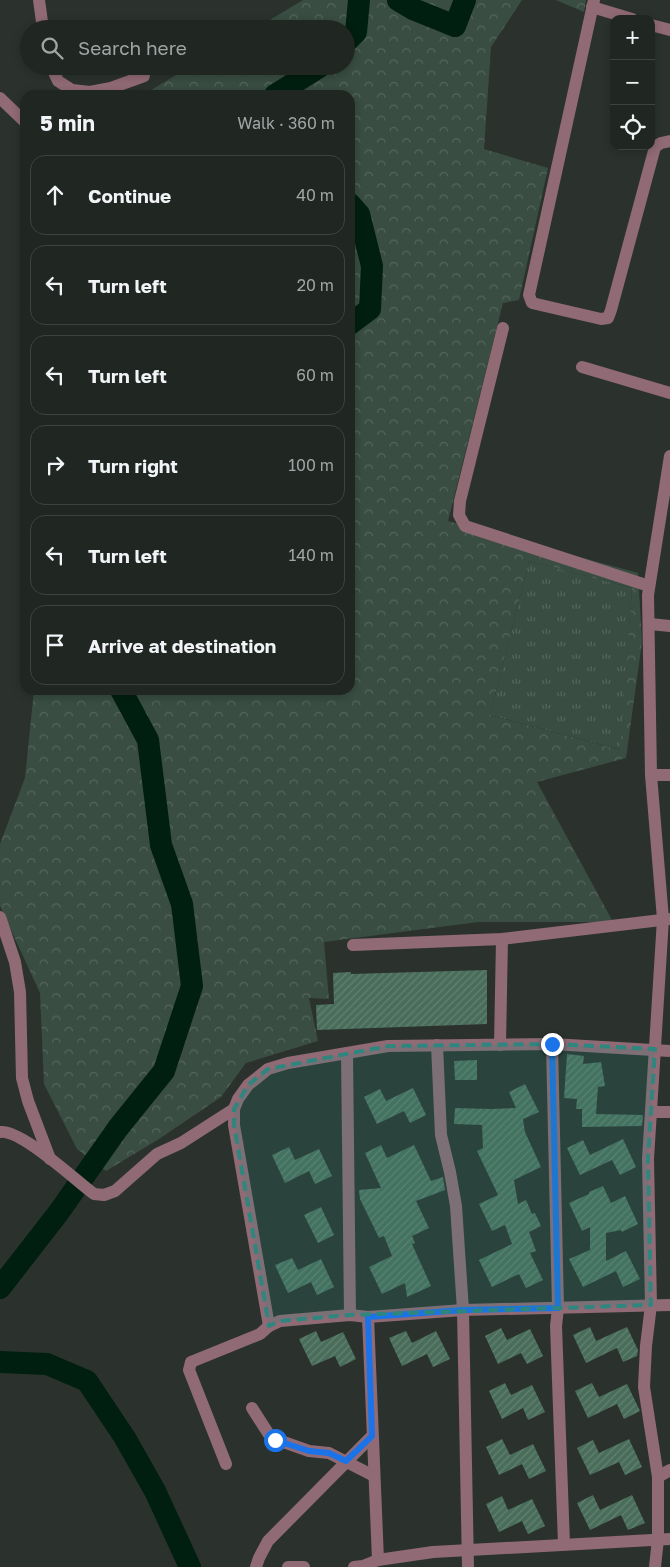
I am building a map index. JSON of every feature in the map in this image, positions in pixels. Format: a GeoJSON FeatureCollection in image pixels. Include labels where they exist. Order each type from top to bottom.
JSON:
{"type":"FeatureCollection","features":[{"type":"Feature","properties":{"kind":"street"},"geometry":{"type":"LineString","coordinates":[[38,0],[41,20]]}},
{"type":"Feature","properties":{"kind":"street"},"geometry":{"type":"LineString","coordinates":[[622,15],[593,3],[529,295],[532,303],[601,319],[608,318],[612,310],[655,148],[661,143],[670,141]]}},
{"type":"Feature","properties":{"kind":"street"},"geometry":{"type":"LineString","coordinates":[[655,26],[670,30]]}},
{"type":"Feature","properties":{"kind":"street"},"geometry":{"type":"LineString","coordinates":[[55,75],[58,81],[72,90]]}},
{"type":"Feature","properties":{"kind":"street"},"geometry":{"type":"LineString","coordinates":[[104,90],[144,76]]}},
{"type":"Feature","properties":{"kind":"street"},"geometry":{"type":"LineString","coordinates":[[0,98],[20,117]]}},
{"type":"Feature","properties":{"kind":"street"},"geometry":{"type":"LineString","coordinates":[[503,328],[460,501],[459,515],[464,526],[649,586]]}},
{"type":"Feature","properties":{"kind":"street"},"geometry":{"type":"LineString","coordinates":[[582,367],[670,393]]}},
{"type":"Feature","properties":{"kind":"street"},"geometry":{"type":"LineString","coordinates":[[655,1567],[664,1539],[658,1477],[644,1387],[651,1305],[648,1158],[654,1049],[667,919],[651,775],[649,586],[670,456]]}},
{"type":"Feature","properties":{"kind":"street"},"geometry":{"type":"LineString","coordinates":[[650,624],[670,626]]}},
{"type":"Feature","properties":{"kind":"street"},"geometry":{"type":"LineString","coordinates":[[651,775],[670,775]]}},
{"type":"Feature","properties":{"kind":"street"},"geometry":{"type":"LineString","coordinates":[[0,917],[15,962],[20,992],[22,1078],[28,1102],[50,1159]]}},
{"type":"Feature","properties":{"kind":"street"},"geometry":{"type":"LineString","coordinates":[[353,945],[502,939],[667,919]]}},
{"type":"Feature","properties":{"kind":"street"},"geometry":{"type":"LineString","coordinates":[[500,1045],[502,939]]}},
{"type":"Feature","properties":{"kind":"street"},"geometry":{"type":"LineString","coordinates":[[0,1132],[5,1131],[20,1138],[50,1159],[76,1182],[94,1194],[104,1195],[115,1191],[158,1154],[181,1143],[234,1108],[248,1085],[268,1069],[288,1063],[388,1046],[552,1044],[670,1051]]}},
{"type":"Feature","properties":{"kind":"street"},"geometry":{"type":"LineString","coordinates":[[552,1044],[558,1308],[556,1326],[564,1544]]}},
{"type":"Feature","properties":{"kind":"street"},"geometry":{"type":"LineString","coordinates":[[437,1045],[441,1135],[456,1206],[463,1310],[468,1567]]}},
{"type":"Feature","properties":{"kind":"street"},"geometry":{"type":"LineString","coordinates":[[347,1053],[350,1315]]}},
{"type":"Feature","properties":{"kind":"street"},"geometry":{"type":"LineString","coordinates":[[234,1108],[234,1125],[269,1326]]}},
{"type":"Feature","properties":{"kind":"street"},"geometry":{"type":"LineString","coordinates":[[651,1112],[670,1112]]}},
{"type":"Feature","properties":{"kind":"street"},"geometry":{"type":"LineString","coordinates":[[226,1464],[189,1370],[191,1362],[260,1334],[269,1326],[280,1321],[350,1315],[368,1317],[463,1310],[670,1305]]}},
{"type":"Feature","properties":{"kind":"street"},"geometry":{"type":"LineString","coordinates":[[368,1317],[378,1560]]}},
{"type":"Feature","properties":{"kind":"street"},"geometry":{"type":"LineString","coordinates":[[252,1408],[268,1434],[275,1440],[309,1451],[329,1453],[374,1476]]}},
{"type":"Feature","properties":{"kind":"street"},"geometry":{"type":"LineString","coordinates":[[256,1567],[268,1541],[372,1436]]}},
{"type":"Feature","properties":{"kind":"street"},"geometry":{"type":"LineString","coordinates":[[658,1477],[670,1470]]}},
{"type":"Feature","properties":{"kind":"street"},"geometry":{"type":"LineString","coordinates":[[354,1567],[363,1566],[378,1560],[433,1552],[664,1539]]}},
{"type":"Feature","properties":{"kind":"street"},"geometry":{"type":"LineString","coordinates":[[288,1567],[304,1567]]}},
{"type":"Feature","properties":{"kind":"highlighted area"},"geometry":{"type":"Polygon","coordinates":[[[552,1044],[655,1049],[648,1159],[651,1305],[350,1315],[280,1321],[269,1326],[234,1125],[234,1109],[248,1085],[268,1069],[388,1046],[552,1044]]]}},
{"type":"Feature","properties":{"kind":"green space"},"geometry":{"type":"Polygon","coordinates":[[[303,0],[522,0],[491,47],[484,149],[548,168],[519,300],[503,303],[448,521],[638,573],[642,642],[626,758],[537,782],[613,922],[478,922],[324,942],[329,999],[309,998],[318,1041],[246,1063],[221,1097],[159,1139],[106,1171],[77,1149],[44,1084],[40,993],[0,906],[0,844],[25,778],[33,695],[355,695],[355,90],[151,90],[176,75],[355,75],[355,20],[270,20],[303,0]],[[529,561],[490,715],[620,750],[632,588],[529,561]]]}},
{"type":"Feature","properties":{"kind":"green space"},"geometry":{"type":"Polygon","coordinates":[[[556,0],[586,0],[584,12],[556,0]]]}},
{"type":"Feature","properties":{"kind":"green space"},"geometry":{"type":"Polygon","coordinates":[[[529,561],[632,588],[621,750],[490,715],[529,561]]]}},
{"type":"Feature","properties":{"kind":"building"},"geometry":{"type":"Polygon","coordinates":[[[487,970],[487,1024],[317,1030],[316,1005],[334,1004],[333,973],[487,970]]]}},
{"type":"Feature","properties":{"kind":"building"},"geometry":{"type":"Polygon","coordinates":[[[567,1054],[584,1056],[583,1064],[601,1062],[605,1086],[598,1087],[596,1114],[643,1115],[642,1126],[582,1127],[582,1109],[576,1109],[577,1099],[564,1098],[567,1054]]]}},
{"type":"Feature","properties":{"kind":"building"},"geometry":{"type":"Polygon","coordinates":[[[477,1060],[477,1080],[455,1080],[454,1061],[477,1060]]]}},
{"type":"Feature","properties":{"kind":"building"},"geometry":{"type":"Polygon","coordinates":[[[525,1084],[539,1112],[523,1119],[525,1132],[541,1167],[514,1180],[518,1204],[526,1200],[532,1214],[535,1213],[541,1226],[529,1232],[536,1251],[530,1253],[543,1280],[526,1288],[519,1274],[492,1287],[479,1260],[512,1244],[505,1225],[492,1231],[479,1204],[498,1195],[477,1151],[483,1148],[482,1125],[454,1124],[455,1108],[516,1108],[509,1092],[525,1084]]]}},
{"type":"Feature","properties":{"kind":"building"},"geometry":{"type":"Polygon","coordinates":[[[413,1088],[426,1115],[410,1123],[404,1111],[377,1124],[364,1097],[380,1089],[386,1101],[413,1088]]]}},
{"type":"Feature","properties":{"kind":"building"},"geometry":{"type":"Polygon","coordinates":[[[623,1139],[636,1167],[620,1175],[612,1160],[580,1175],[567,1148],[583,1140],[590,1155],[623,1139]]]}},
{"type":"Feature","properties":{"kind":"building"},"geometry":{"type":"Polygon","coordinates":[[[381,1145],[387,1158],[414,1145],[431,1181],[443,1177],[445,1190],[416,1201],[429,1228],[412,1236],[415,1243],[412,1244],[431,1286],[407,1297],[405,1283],[382,1294],[369,1267],[392,1256],[384,1236],[379,1238],[360,1199],[359,1190],[381,1188],[365,1153],[381,1145]]]}},
{"type":"Feature","properties":{"kind":"building"},"geometry":{"type":"Polygon","coordinates":[[[289,1147],[295,1160],[319,1149],[332,1176],[315,1184],[309,1171],[285,1183],[272,1155],[289,1147]]]}},
{"type":"Feature","properties":{"kind":"building"},"geometry":{"type":"Polygon","coordinates":[[[603,1186],[611,1203],[625,1196],[638,1224],[622,1232],[621,1230],[606,1233],[606,1261],[626,1251],[640,1279],[623,1287],[616,1271],[583,1287],[569,1259],[590,1250],[590,1227],[582,1231],[569,1203],[603,1186]]]}},
{"type":"Feature","properties":{"kind":"building"},"geometry":{"type":"Polygon","coordinates":[[[321,1207],[334,1235],[318,1243],[304,1215],[321,1207]]]}},
{"type":"Feature","properties":{"kind":"building"},"geometry":{"type":"Polygon","coordinates":[[[292,1258],[298,1270],[321,1259],[334,1287],[317,1295],[311,1282],[288,1293],[275,1265],[292,1258]]]}},
{"type":"Feature","properties":{"kind":"building"},"geometry":{"type":"Polygon","coordinates":[[[590,1327],[596,1341],[627,1327],[638,1350],[637,1356],[623,1362],[617,1348],[586,1363],[573,1335],[590,1327]]]}},
{"type":"Feature","properties":{"kind":"building"},"geometry":{"type":"Polygon","coordinates":[[[501,1328],[507,1340],[530,1329],[543,1356],[527,1364],[521,1353],[498,1364],[485,1336],[501,1328]]]}},
{"type":"Feature","properties":{"kind":"building"},"geometry":{"type":"Polygon","coordinates":[[[316,1331],[321,1342],[343,1332],[356,1359],[340,1367],[335,1356],[312,1366],[299,1339],[316,1331]]]}},
{"type":"Feature","properties":{"kind":"building"},"geometry":{"type":"Polygon","coordinates":[[[406,1331],[412,1343],[436,1331],[450,1359],[433,1367],[427,1354],[402,1366],[389,1338],[406,1331]]]}},
{"type":"Feature","properties":{"kind":"building"},"geometry":{"type":"Polygon","coordinates":[[[505,1383],[511,1395],[532,1385],[545,1412],[528,1420],[523,1408],[502,1419],[489,1391],[505,1383]]]}},
{"type":"Feature","properties":{"kind":"building"},"geometry":{"type":"Polygon","coordinates":[[[592,1383],[599,1397],[627,1384],[640,1411],[624,1419],[617,1404],[588,1418],[575,1391],[592,1383]]]}},
{"type":"Feature","properties":{"kind":"building"},"geometry":{"type":"Polygon","coordinates":[[[502,1439],[510,1455],[533,1444],[546,1471],[529,1479],[522,1464],[499,1475],[486,1447],[502,1439]]]}},
{"type":"Feature","properties":{"kind":"building"},"geometry":{"type":"Polygon","coordinates":[[[629,1439],[642,1467],[625,1475],[619,1462],[590,1475],[577,1448],[593,1440],[599,1453],[629,1439]]]}},
{"type":"Feature","properties":{"kind":"building"},"geometry":{"type":"Polygon","coordinates":[[[593,1495],[600,1510],[632,1495],[645,1523],[628,1530],[621,1515],[590,1530],[577,1503],[593,1495]]]}},
{"type":"Feature","properties":{"kind":"building"},"geometry":{"type":"Polygon","coordinates":[[[502,1496],[508,1510],[532,1499],[545,1526],[528,1534],[522,1521],[499,1532],[486,1504],[502,1496]]]}},
{"type":"Feature","properties":{"kind":"waterway"},"geometry":{"type":"LineString","coordinates":[[355,33],[359,0]]}},
{"type":"Feature","properties":{"kind":"waterway"},"geometry":{"type":"LineString","coordinates":[[398,0],[413,9],[455,26],[465,0]]}},
{"type":"Feature","properties":{"kind":"waterway"},"geometry":{"type":"LineString","coordinates":[[283,90],[307,75]]}},
{"type":"Feature","properties":{"kind":"waterway"},"geometry":{"type":"LineString","coordinates":[[355,210],[359,214],[372,266],[370,309],[355,320]]}},
{"type":"Feature","properties":{"kind":"waterway"},"geometry":{"type":"LineString","coordinates":[[0,1288],[59,1212],[118,1128],[164,1071],[192,986],[182,904],[161,845],[148,740],[124,695]]}},
{"type":"Feature","properties":{"kind":"waterway"},"geometry":{"type":"LineString","coordinates":[[0,1362],[47,1364],[87,1381],[125,1438],[155,1491],[190,1567]]}},
{"type":"Feature","properties":{"kind":"route"},"geometry":{"type":"LineString","coordinates":[[275,1440],[309,1451],[329,1453],[346,1461],[372,1436],[368,1317],[463,1310],[558,1308],[552,1044]]}}]}
